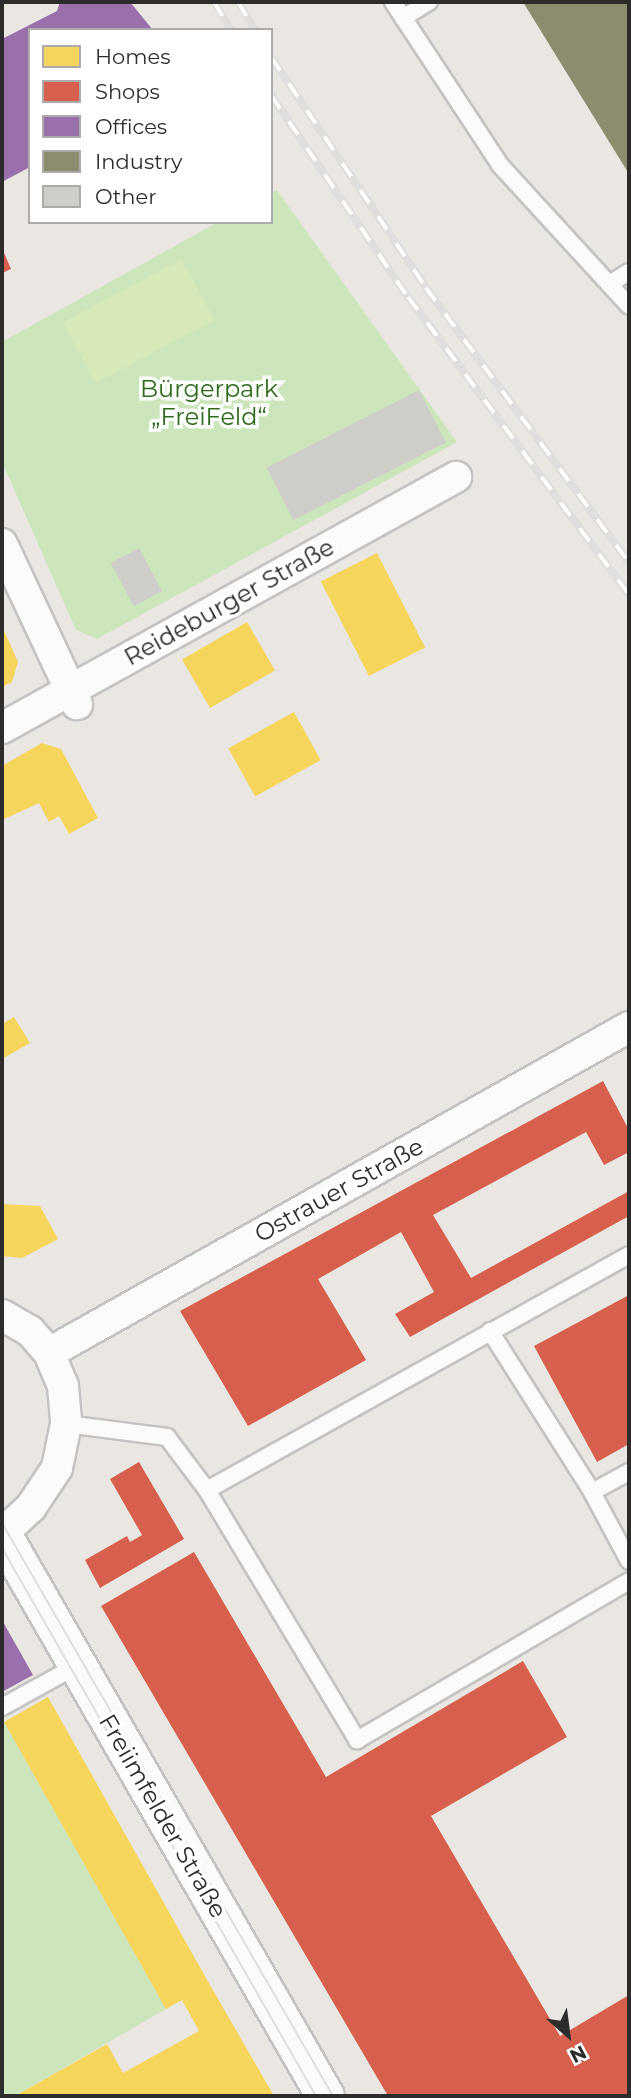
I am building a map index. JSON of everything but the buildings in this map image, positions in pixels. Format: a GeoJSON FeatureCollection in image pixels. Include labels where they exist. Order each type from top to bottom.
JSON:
{"type":"FeatureCollection","features":[{"type":"Feature","properties":{"kind":"street","name":"Reideburger Straße"},"geometry":{"type":"LineString","coordinates":[[2,727],[74,696],[456,477]]}},
{"type":"Feature","properties":{"kind":"street"},"geometry":{"type":"LineString","coordinates":[[2,544],[74,696]]}},
{"type":"Feature","properties":{"kind":"street","name":"Ostrauer Straße"},"geometry":{"type":"LineString","coordinates":[[49,1353],[629,1027]]}},
{"type":"Feature","properties":{"kind":"street"},"geometry":{"type":"LineString","coordinates":[[2,1315],[30,1331],[49,1353],[62,1386],[66,1424],[57,1468],[31,1507],[2,1534]]}},
{"type":"Feature","properties":{"kind":"street","name":"Freiimfelder Straße"},"geometry":{"type":"LineString","coordinates":[[2,1534],[325,2096]]}},
{"type":"Feature","properties":{"kind":"lane"},"geometry":{"type":"LineString","coordinates":[[393,2],[500,165],[629,306]]}},
{"type":"Feature","properties":{"kind":"lane"},"geometry":{"type":"LineString","coordinates":[[403,18],[429,2]]}},
{"type":"Feature","properties":{"kind":"lane"},"geometry":{"type":"LineString","coordinates":[[609,284],[629,272]]}},
{"type":"Feature","properties":{"kind":"lane"},"geometry":{"type":"LineString","coordinates":[[207,1490],[629,1255]]}},
{"type":"Feature","properties":{"kind":"lane"},"geometry":{"type":"LineString","coordinates":[[490,1331],[592,1492],[629,1561]]}},
{"type":"Feature","properties":{"kind":"lane"},"geometry":{"type":"LineString","coordinates":[[66,1424],[167,1437],[207,1490],[357,1740],[629,1581]]}},
{"type":"Feature","properties":{"kind":"lane"},"geometry":{"type":"LineString","coordinates":[[592,1492],[629,1472]]}},
{"type":"Feature","properties":{"kind":"lane"},"geometry":{"type":"LineString","coordinates":[[2,1707],[76,1666]]}},
{"type":"Feature","properties":{"kind":"green space","name":"Bürgerpark „FreiFeld“"},"geometry":{"type":"Polygon","coordinates":[[[277,190],[457,442],[97,639],[76,630],[2,462],[2,342],[214,224],[273,224],[273,192],[277,190]]]}},
{"type":"Feature","properties":{"kind":"green space"},"geometry":{"type":"Polygon","coordinates":[[[182,259],[214,320],[95,383],[63,322],[182,259]]]}},
{"type":"Feature","properties":{"kind":"green space"},"geometry":{"type":"Polygon","coordinates":[[[4,1722],[166,2009],[15,2096],[2,2096],[4,1722]]]}},
{"type":"Feature","properties":{"kind":"tram line"},"geometry":{"type":"LineString","coordinates":[[2,1523],[333,2096]]}},
{"type":"Feature","properties":{"kind":"tram line"},"geometry":{"type":"LineString","coordinates":[[2,1548],[316,2096]]}},
{"type":"Feature","properties":{"kind":"railway"},"geometry":{"type":"LineString","coordinates":[[214,2],[230,28]]}},
{"type":"Feature","properties":{"kind":"railway"},"geometry":{"type":"LineString","coordinates":[[238,2],[254,28]]}},
{"type":"Feature","properties":{"kind":"railway"},"geometry":{"type":"LineString","coordinates":[[273,60],[426,288],[629,562]]}},
{"type":"Feature","properties":{"kind":"railway"},"geometry":{"type":"LineString","coordinates":[[273,98],[408,297],[629,595]]}}]}
